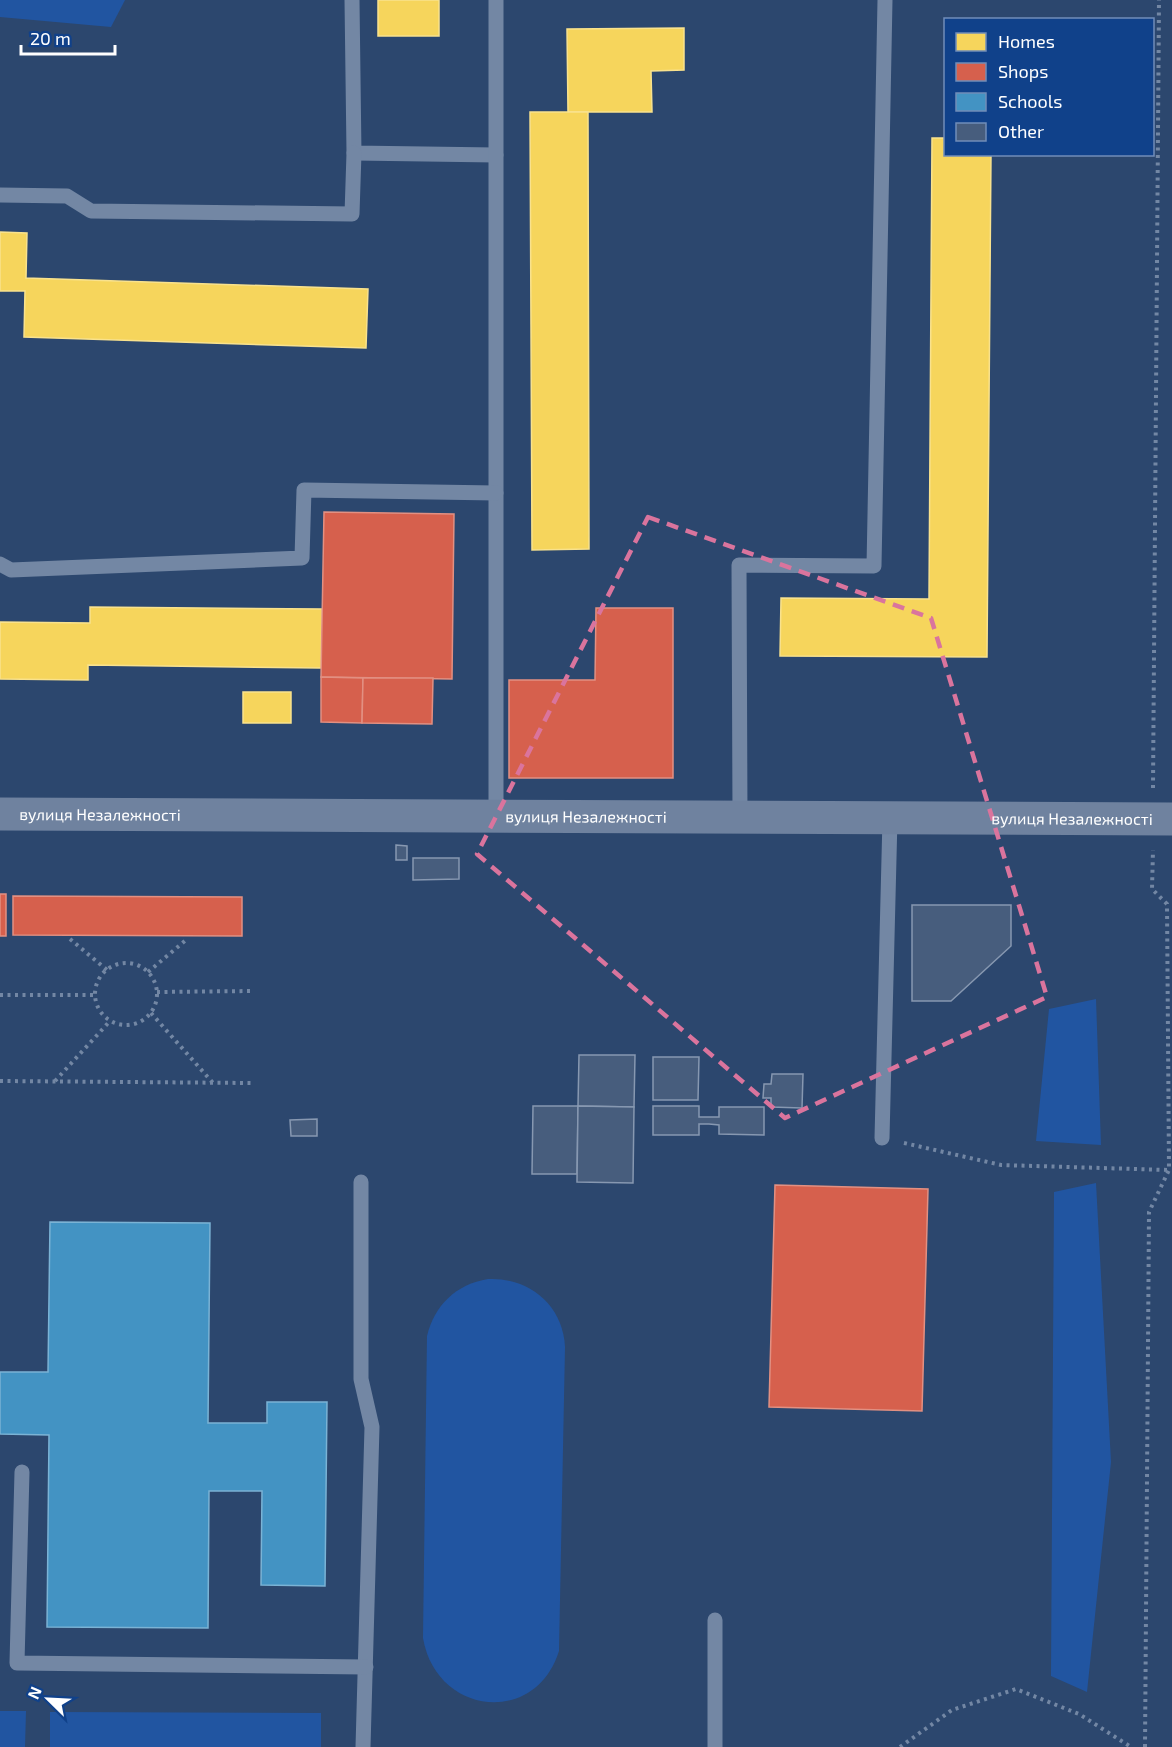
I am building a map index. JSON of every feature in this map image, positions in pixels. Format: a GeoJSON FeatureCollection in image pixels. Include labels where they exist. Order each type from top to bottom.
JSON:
{"type":"FeatureCollection","features":[{"type":"Feature","properties":{"kind":"main road","name":"вулиця Незалежності"},"geometry":{"type":"LineString","coordinates":[[0,814],[1162,819]]}},
{"type":"Feature","properties":{"kind":"lane"},"geometry":{"type":"LineString","coordinates":[[0,195],[67,196],[91,211],[352,214],[354,153],[352,0]]}},
{"type":"Feature","properties":{"kind":"lane"},"geometry":{"type":"LineString","coordinates":[[496,0],[496,816]]}},
{"type":"Feature","properties":{"kind":"lane"},"geometry":{"type":"LineString","coordinates":[[740,817],[739,565],[874,566],[885,0]]}},
{"type":"Feature","properties":{"kind":"lane"},"geometry":{"type":"LineString","coordinates":[[354,153],[496,155]]}},
{"type":"Feature","properties":{"kind":"lane"},"geometry":{"type":"LineString","coordinates":[[0,564],[11,570],[302,558],[304,490],[496,493]]}},
{"type":"Feature","properties":{"kind":"lane"},"geometry":{"type":"LineString","coordinates":[[882,1138],[890,818]]}},
{"type":"Feature","properties":{"kind":"lane"},"geometry":{"type":"LineString","coordinates":[[361,1182],[361,1379],[372,1427],[363,1747]]}},
{"type":"Feature","properties":{"kind":"lane"},"geometry":{"type":"LineString","coordinates":[[22,1472],[17,1663],[366,1667]]}},
{"type":"Feature","properties":{"kind":"lane"},"geometry":{"type":"LineString","coordinates":[[715,1620],[715,1747]]}},
{"type":"Feature","properties":{"kind":"path"},"geometry":{"type":"LineString","coordinates":[[1145,1747],[1149,1212],[1169,1170],[1167,904],[1152,889],[1162,819],[1159,0]]}},
{"type":"Feature","properties":{"kind":"path"},"geometry":{"type":"LineString","coordinates":[[70,939],[107,970]]}},
{"type":"Feature","properties":{"kind":"path"},"geometry":{"type":"LineString","coordinates":[[148,972],[186,940]]}},
{"type":"Feature","properties":{"kind":"path"},"geometry":{"type":"LineString","coordinates":[[124,963],[137,965],[148,972],[158,992],[151,1012],[142,1021],[129,1025],[110,1021],[101,1013],[95,995],[98,981],[107,970],[124,963]]}},
{"type":"Feature","properties":{"kind":"path"},"geometry":{"type":"LineString","coordinates":[[158,992],[252,991]]}},
{"type":"Feature","properties":{"kind":"path"},"geometry":{"type":"LineString","coordinates":[[0,995],[95,995]]}},
{"type":"Feature","properties":{"kind":"path"},"geometry":{"type":"LineString","coordinates":[[151,1012],[213,1083]]}},
{"type":"Feature","properties":{"kind":"path"},"geometry":{"type":"LineString","coordinates":[[54,1082],[110,1021]]}},
{"type":"Feature","properties":{"kind":"path"},"geometry":{"type":"LineString","coordinates":[[0,1081],[251,1083]]}},
{"type":"Feature","properties":{"kind":"path"},"geometry":{"type":"LineString","coordinates":[[882,1138],[1001,1165],[1169,1170]]}},
{"type":"Feature","properties":{"kind":"path"},"geometry":{"type":"LineString","coordinates":[[900,1747],[952,1710],[1016,1689],[1079,1714],[1131,1747]]}},
{"type":"Feature","properties":{"kind":"highlighted area"},"geometry":{"type":"Polygon","coordinates":[[[648,517],[931,618],[1047,997],[785,1118],[477,854],[648,517]]]}},
{"type":"Feature","properties":{"kind":"shaded area"},"geometry":{"type":"Polygon","coordinates":[[[0,0],[125,0],[111,27],[0,17],[0,0]]]}},
{"type":"Feature","properties":{"kind":"shaded area"},"geometry":{"type":"Polygon","coordinates":[[[1096,999],[1101,1145],[1036,1141],[1049,1009],[1096,999]]]}},
{"type":"Feature","properties":{"kind":"shaded area"},"geometry":{"type":"Polygon","coordinates":[[[1096,1183],[1111,1462],[1087,1692],[1051,1676],[1054,1192],[1096,1183]]]}},
{"type":"Feature","properties":{"kind":"shaded area"},"geometry":{"type":"Polygon","coordinates":[[[488,1279],[517,1283],[541,1296],[558,1318],[565,1347],[559,1651],[547,1675],[529,1692],[509,1701],[487,1702],[465,1696],[446,1683],[432,1664],[423,1638],[427,1336],[435,1315],[448,1298],[466,1286],[488,1279]]]}},
{"type":"Feature","properties":{"kind":"shaded area"},"geometry":{"type":"Polygon","coordinates":[[[0,1711],[26,1711],[25,1747],[0,1747],[0,1711]]]}},
{"type":"Feature","properties":{"kind":"shaded area"},"geometry":{"type":"Polygon","coordinates":[[[50,1712],[321,1713],[321,1747],[50,1747],[50,1712]]]}},
{"type":"Feature","properties":{"kind":"building: Homes"},"geometry":{"type":"Polygon","coordinates":[[[378,0],[439,0],[439,36],[378,36],[378,0]]]}},
{"type":"Feature","properties":{"kind":"building: Homes"},"geometry":{"type":"Polygon","coordinates":[[[684,28],[684,70],[651,71],[652,112],[568,112],[567,29],[684,28]]]}},
{"type":"Feature","properties":{"kind":"building: Homes"},"geometry":{"type":"Polygon","coordinates":[[[530,112],[588,112],[589,549],[532,550],[530,112]]]}},
{"type":"Feature","properties":{"kind":"building: Homes"},"geometry":{"type":"Polygon","coordinates":[[[932,138],[944,138],[944,156],[991,156],[987,657],[780,656],[781,598],[929,599],[932,138]]]}},
{"type":"Feature","properties":{"kind":"building: Homes"},"geometry":{"type":"Polygon","coordinates":[[[0,232],[27,233],[26,278],[368,289],[366,348],[24,337],[25,291],[0,291],[0,232]]]}},
{"type":"Feature","properties":{"kind":"building: Homes"},"geometry":{"type":"Polygon","coordinates":[[[90,607],[322,609],[321,668],[88,665],[88,680],[0,679],[0,622],[90,623],[90,607]]]}},
{"type":"Feature","properties":{"kind":"building: Homes"},"geometry":{"type":"Polygon","coordinates":[[[243,692],[291,692],[291,723],[243,723],[243,692]]]}},
{"type":"Feature","properties":{"kind":"building: Shops"},"geometry":{"type":"Polygon","coordinates":[[[324,512],[454,514],[452,679],[321,677],[324,512]]]}},
{"type":"Feature","properties":{"kind":"building: Shops"},"geometry":{"type":"Polygon","coordinates":[[[596,608],[673,608],[673,778],[509,778],[509,680],[595,680],[596,608]]]}},
{"type":"Feature","properties":{"kind":"building: Shops"},"geometry":{"type":"Polygon","coordinates":[[[321,677],[363,678],[362,723],[321,722],[321,677]]]}},
{"type":"Feature","properties":{"kind":"building: Shops"},"geometry":{"type":"Polygon","coordinates":[[[363,678],[433,678],[432,724],[362,723],[363,678]]]}},
{"type":"Feature","properties":{"kind":"building: Shops"},"geometry":{"type":"Polygon","coordinates":[[[0,894],[6,894],[6,936],[0,936],[0,894]]]}},
{"type":"Feature","properties":{"kind":"building: Shops"},"geometry":{"type":"Polygon","coordinates":[[[13,896],[242,897],[242,936],[13,935],[13,896]]]}},
{"type":"Feature","properties":{"kind":"building: Shops"},"geometry":{"type":"Polygon","coordinates":[[[775,1185],[928,1189],[922,1411],[769,1407],[775,1185]]]}},
{"type":"Feature","properties":{"kind":"building: Schools"},"geometry":{"type":"Polygon","coordinates":[[[50,1222],[210,1223],[208,1423],[267,1423],[267,1402],[327,1402],[325,1586],[261,1585],[262,1491],[209,1491],[208,1628],[47,1627],[49,1435],[0,1434],[0,1372],[48,1372],[50,1222]]]}},
{"type":"Feature","properties":{"kind":"building: Other"},"geometry":{"type":"Polygon","coordinates":[[[396,845],[407,846],[407,860],[396,860],[396,845]]]}},
{"type":"Feature","properties":{"kind":"building: Other"},"geometry":{"type":"Polygon","coordinates":[[[413,858],[459,858],[459,879],[413,880],[413,858]]]}},
{"type":"Feature","properties":{"kind":"building: Other"},"geometry":{"type":"Polygon","coordinates":[[[912,905],[1011,905],[1011,946],[951,1001],[912,1001],[912,905]]]}},
{"type":"Feature","properties":{"kind":"building: Other"},"geometry":{"type":"Polygon","coordinates":[[[579,1055],[635,1055],[634,1107],[578,1106],[579,1055]]]}},
{"type":"Feature","properties":{"kind":"building: Other"},"geometry":{"type":"Polygon","coordinates":[[[653,1057],[699,1057],[698,1100],[653,1100],[653,1057]]]}},
{"type":"Feature","properties":{"kind":"building: Other"},"geometry":{"type":"Polygon","coordinates":[[[772,1074],[803,1074],[802,1108],[771,1107],[771,1098],[763,1098],[764,1084],[771,1084],[772,1074]]]}},
{"type":"Feature","properties":{"kind":"building: Other"},"geometry":{"type":"Polygon","coordinates":[[[533,1106],[578,1106],[577,1174],[532,1174],[533,1106]]]}},
{"type":"Feature","properties":{"kind":"building: Other"},"geometry":{"type":"Polygon","coordinates":[[[578,1106],[634,1107],[633,1183],[577,1182],[578,1106]]]}},
{"type":"Feature","properties":{"kind":"building: Other"},"geometry":{"type":"Polygon","coordinates":[[[653,1106],[699,1106],[699,1117],[719,1117],[719,1107],[764,1107],[764,1135],[719,1134],[719,1125],[699,1124],[699,1135],[653,1135],[653,1106]]]}},
{"type":"Feature","properties":{"kind":"building: Other"},"geometry":{"type":"Polygon","coordinates":[[[317,1119],[317,1136],[291,1136],[290,1120],[317,1119]]]}}]}
